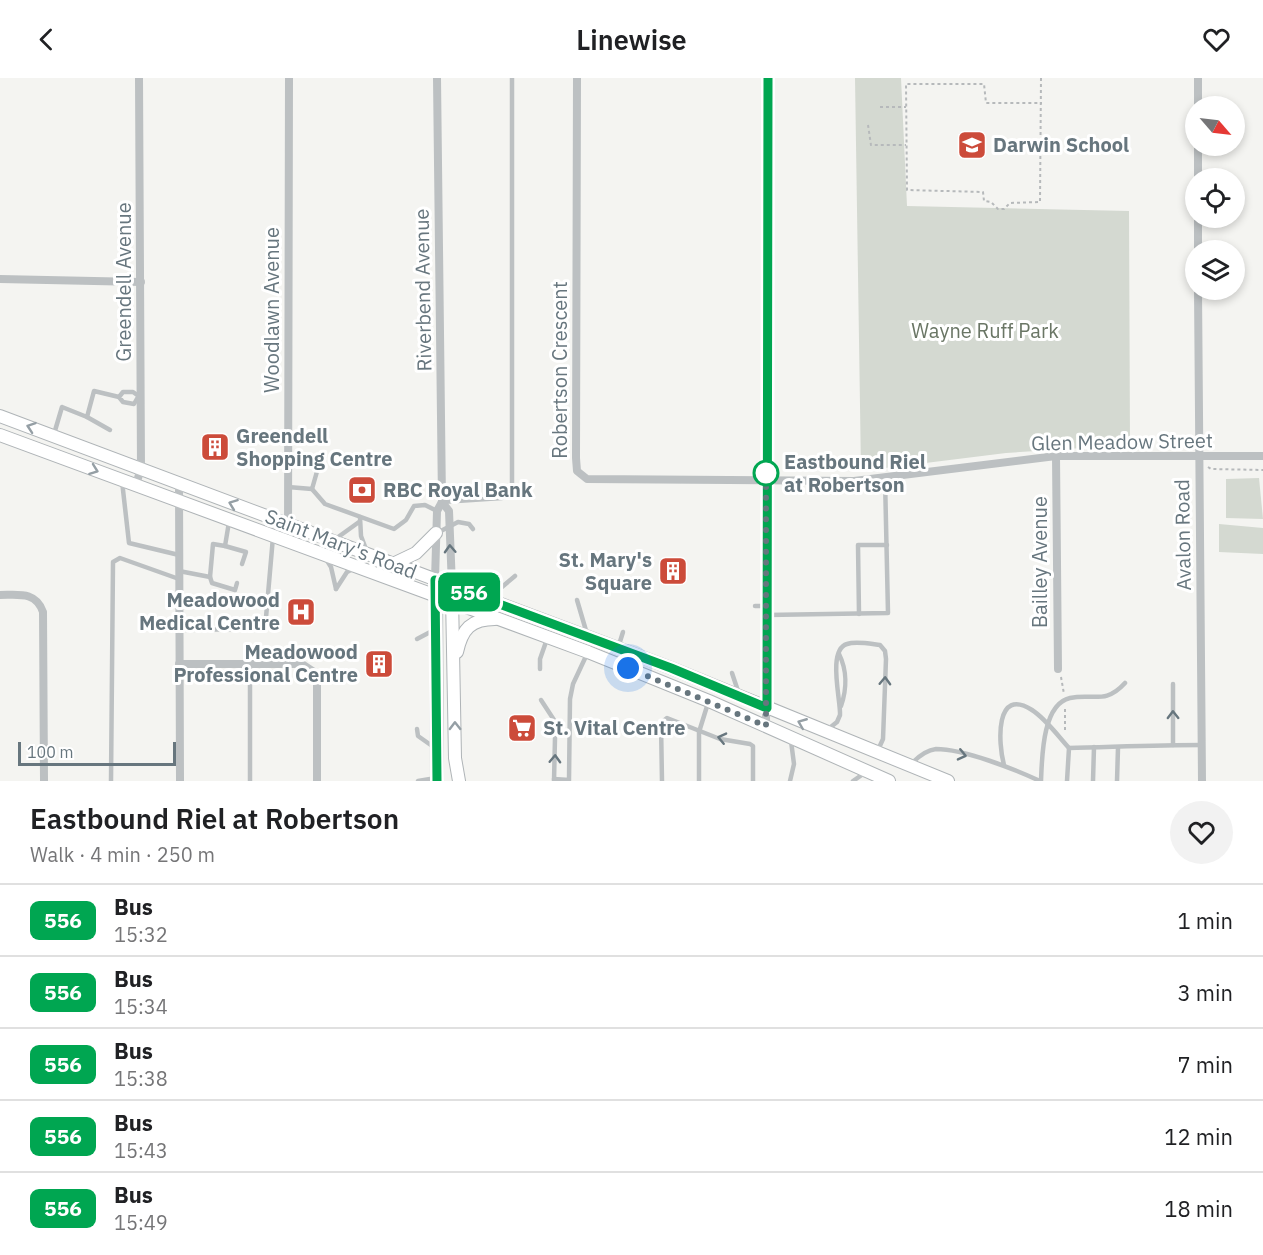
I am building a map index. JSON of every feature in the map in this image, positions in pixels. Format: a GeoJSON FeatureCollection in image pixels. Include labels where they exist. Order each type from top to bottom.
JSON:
{"type":"FeatureCollection","features":[{"type":"Feature","properties":{"kind":"main road","name":"Saint Mary's Road"},"geometry":{"type":"LineString","coordinates":[[0,416],[618,648],[948,781]]}},
{"type":"Feature","properties":{"kind":"main road","name":"Saint Mary's Road"},"geometry":{"type":"LineString","coordinates":[[0,435],[588,651],[709,701],[885,780]]}},
{"type":"Feature","properties":{"kind":"main road"},"geometry":{"type":"LineString","coordinates":[[393,564],[416,553],[436,533]]}},
{"type":"Feature","properties":{"kind":"main road"},"geometry":{"type":"LineString","coordinates":[[435,580],[436,780]]}},
{"type":"Feature","properties":{"kind":"main road"},"geometry":{"type":"LineString","coordinates":[[452,586],[453,671],[459,781]]}},
{"type":"Feature","properties":{"kind":"main road"},"geometry":{"type":"LineString","coordinates":[[453,671],[464,630],[471,622],[500,619]]}},
{"type":"Feature","properties":{"kind":"main road"},"geometry":{"type":"LineString","coordinates":[[855,766],[871,759],[876,752]]}},
{"type":"Feature","properties":{"kind":"main road"},"geometry":{"type":"LineString","coordinates":[[885,780],[910,765]]}},
{"type":"Feature","properties":{"kind":"street","name":"Greendell Avenue"},"geometry":{"type":"LineString","coordinates":[[136,485],[141,468],[139,78]]}},
{"type":"Feature","properties":{"kind":"street","name":"Woodlawn Avenue"},"geometry":{"type":"LineString","coordinates":[[288,541],[289,78]]}},
{"type":"Feature","properties":{"kind":"street","name":"Riverbend Avenue"},"geometry":{"type":"LineString","coordinates":[[435,580],[437,511],[442,502],[437,78]]}},
{"type":"Feature","properties":{"kind":"street","name":"Robertson Crescent"},"geometry":{"type":"LineString","coordinates":[[577,78],[577,471],[587,479],[766,479]]}},
{"type":"Feature","properties":{"kind":"street"},"geometry":{"type":"LineString","coordinates":[[766,726],[768,78]]}},
{"type":"Feature","properties":{"kind":"street"},"geometry":{"type":"LineString","coordinates":[[1198,78],[1198,96]]}},
{"type":"Feature","properties":{"kind":"street"},"geometry":{"type":"LineString","coordinates":[[0,279],[141,282]]}},
{"type":"Feature","properties":{"kind":"street","name":"Avalon Road"},"geometry":{"type":"LineString","coordinates":[[1198,300],[1202,781]]}},
{"type":"Feature","properties":{"kind":"street","name":"Glen Meadow Street"},"geometry":{"type":"LineString","coordinates":[[766,479],[854,481],[1056,456],[1263,456]]}},
{"type":"Feature","properties":{"kind":"street","name":"Bailley Avenue"},"geometry":{"type":"LineString","coordinates":[[1056,456],[1058,669]]}},
{"type":"Feature","properties":{"kind":"street"},"geometry":{"type":"LineString","coordinates":[[179,483],[180,781]]}},
{"type":"Feature","properties":{"kind":"street","name":"Riverbend Avenue"},"geometry":{"type":"LineString","coordinates":[[442,502],[449,511],[452,586]]}},
{"type":"Feature","properties":{"kind":"street"},"geometry":{"type":"LineString","coordinates":[[0,595],[31,597],[39,602],[43,612],[44,781]]}},
{"type":"Feature","properties":{"kind":"street"},"geometry":{"type":"LineString","coordinates":[[179,664],[302,664],[314,672],[317,681],[317,781]]}},
{"type":"Feature","properties":{"kind":"lane"},"geometry":{"type":"LineString","coordinates":[[442,502],[502,498],[512,488],[512,78]]}},
{"type":"Feature","properties":{"kind":"lane"},"geometry":{"type":"LineString","coordinates":[[87,417],[94,391],[118,398],[123,392],[133,393],[139,397]]}},
{"type":"Feature","properties":{"kind":"lane"},"geometry":{"type":"LineString","coordinates":[[54,436],[62,407],[110,430]]}},
{"type":"Feature","properties":{"kind":"lane"},"geometry":{"type":"LineString","coordinates":[[312,489],[318,468]]}},
{"type":"Feature","properties":{"kind":"lane"},"geometry":{"type":"LineString","coordinates":[[755,606],[767,611],[888,613],[885,478]]}},
{"type":"Feature","properties":{"kind":"lane"},"geometry":{"type":"LineString","coordinates":[[122,480],[129,543],[179,555]]}},
{"type":"Feature","properties":{"kind":"lane"},"geometry":{"type":"LineString","coordinates":[[288,487],[312,489],[325,504],[360,520],[394,529],[406,520],[414,506],[425,506],[437,511]]}},
{"type":"Feature","properties":{"kind":"lane"},"geometry":{"type":"LineString","coordinates":[[225,546],[230,520]]}},
{"type":"Feature","properties":{"kind":"lane"},"geometry":{"type":"LineString","coordinates":[[333,541],[360,520]]}},
{"type":"Feature","properties":{"kind":"lane"},"geometry":{"type":"LineString","coordinates":[[360,520],[360,536],[368,554]]}},
{"type":"Feature","properties":{"kind":"lane"},"geometry":{"type":"LineString","coordinates":[[436,533],[458,522],[465,523],[473,529]]}},
{"type":"Feature","properties":{"kind":"lane"},"geometry":{"type":"LineString","coordinates":[[180,630],[265,629],[273,537]]}},
{"type":"Feature","properties":{"kind":"lane"},"geometry":{"type":"LineString","coordinates":[[237,583],[236,590],[212,583],[210,577],[213,544],[246,552],[243,564]]}},
{"type":"Feature","properties":{"kind":"lane"},"geometry":{"type":"LineString","coordinates":[[859,614],[858,545],[887,545]]}},
{"type":"Feature","properties":{"kind":"lane"},"geometry":{"type":"LineString","coordinates":[[322,554],[331,567],[336,589],[347,572],[357,567]]}},
{"type":"Feature","properties":{"kind":"lane"},"geometry":{"type":"LineString","coordinates":[[111,781],[113,562],[120,558],[179,575],[210,577]]}},
{"type":"Feature","properties":{"kind":"lane"},"geometry":{"type":"LineString","coordinates":[[484,598],[498,593],[515,576]]}},
{"type":"Feature","properties":{"kind":"lane"},"geometry":{"type":"LineString","coordinates":[[577,600],[588,637]]}},
{"type":"Feature","properties":{"kind":"lane"},"geometry":{"type":"LineString","coordinates":[[417,639],[436,629]]}},
{"type":"Feature","properties":{"kind":"lane"},"geometry":{"type":"LineString","coordinates":[[618,648],[623,632]]}},
{"type":"Feature","properties":{"kind":"lane"},"geometry":{"type":"LineString","coordinates":[[540,669],[540,659],[548,636]]}},
{"type":"Feature","properties":{"kind":"lane"},"geometry":{"type":"LineString","coordinates":[[824,731],[837,722],[840,708],[836,663],[839,654],[847,644],[880,645],[885,651],[883,739],[876,752]]}},
{"type":"Feature","properties":{"kind":"lane"},"geometry":{"type":"LineString","coordinates":[[555,738],[554,780],[569,780],[570,699],[573,684],[588,651]]}},
{"type":"Feature","properties":{"kind":"lane"},"geometry":{"type":"LineString","coordinates":[[250,664],[250,781]]}},
{"type":"Feature","properties":{"kind":"lane"},"geometry":{"type":"LineString","coordinates":[[732,673],[736,689],[743,698]]}},
{"type":"Feature","properties":{"kind":"lane"},"geometry":{"type":"LineString","coordinates":[[910,765],[918,757],[935,749],[1004,765],[1041,781],[1044,735],[1053,712],[1060,703],[1069,698],[1099,698],[1110,695],[1125,683]]}},
{"type":"Feature","properties":{"kind":"lane"},"geometry":{"type":"LineString","coordinates":[[1173,684],[1173,745]]}},
{"type":"Feature","properties":{"kind":"lane"},"geometry":{"type":"LineString","coordinates":[[541,700],[556,723]]}},
{"type":"Feature","properties":{"kind":"lane"},"geometry":{"type":"LineString","coordinates":[[699,781],[699,732],[709,701]]}},
{"type":"Feature","properties":{"kind":"lane"},"geometry":{"type":"LineString","coordinates":[[1004,765],[1000,729],[1006,709],[1011,705],[1022,705],[1034,711],[1069,748],[1068,781]]}},
{"type":"Feature","properties":{"kind":"lane"},"geometry":{"type":"LineString","coordinates":[[662,781],[661,723],[667,718],[720,739],[753,746],[753,781]]}},
{"type":"Feature","properties":{"kind":"lane"},"geometry":{"type":"LineString","coordinates":[[417,729],[418,736],[436,748]]}},
{"type":"Feature","properties":{"kind":"lane"},"geometry":{"type":"LineString","coordinates":[[785,735],[793,744],[794,764],[790,781]]}},
{"type":"Feature","properties":{"kind":"lane"},"geometry":{"type":"LineString","coordinates":[[1069,748],[1118,748],[1139,744],[1202,745]]}},
{"type":"Feature","properties":{"kind":"lane"},"geometry":{"type":"LineString","coordinates":[[1093,781],[1094,747]]}},
{"type":"Feature","properties":{"kind":"lane"},"geometry":{"type":"LineString","coordinates":[[1118,748],[1118,781]]}},
{"type":"Feature","properties":{"kind":"lane"},"geometry":{"type":"LineString","coordinates":[[853,781],[868,771]]}},
{"type":"Feature","properties":{"kind":"lane"},"geometry":{"type":"LineString","coordinates":[[418,781],[436,780]]}},
{"type":"Feature","properties":{"kind":"path"},"geometry":{"type":"LineString","coordinates":[[906,78],[909,192],[983,192],[984,201],[1004,209],[1010,203],[1040,202],[1041,78]]}},
{"type":"Feature","properties":{"kind":"path"},"geometry":{"type":"LineString","coordinates":[[939,78],[939,84]]}},
{"type":"Feature","properties":{"kind":"path"},"geometry":{"type":"LineString","coordinates":[[985,78],[986,103],[1042,103]]}},
{"type":"Feature","properties":{"kind":"path"},"geometry":{"type":"LineString","coordinates":[[906,84],[984,84]]}},
{"type":"Feature","properties":{"kind":"path"},"geometry":{"type":"LineString","coordinates":[[880,107],[906,107]]}},
{"type":"Feature","properties":{"kind":"path"},"geometry":{"type":"LineString","coordinates":[[868,125],[871,145],[906,145]]}},
{"type":"Feature","properties":{"kind":"path"},"geometry":{"type":"LineString","coordinates":[[1198,456],[1211,469],[1263,470]]}},
{"type":"Feature","properties":{"kind":"green space","name":"Wayne Ruff Park"},"geometry":{"type":"Polygon","coordinates":[[[855,78],[901,78],[907,206],[1129,211],[1130,445],[1006,453],[861,471],[855,78]]]}},
{"type":"Feature","properties":{"kind":"green space"},"geometry":{"type":"Polygon","coordinates":[[[1259,478],[1263,519],[1226,518],[1226,479],[1259,478]]]}},
{"type":"Feature","properties":{"kind":"green space"},"geometry":{"type":"Polygon","coordinates":[[[1219,524],[1263,528],[1263,554],[1219,552],[1219,524]]]}},
{"type":"Feature","properties":{"kind":"bus line","name":"556"},"geometry":{"type":"LineString","coordinates":[[437,781],[435,580],[671,668],[767,708],[768,78]]}},
{"type":"Feature","properties":{"kind":"place","name":"Darwin School"},"geometry":{"type":"Point","coordinates":[972,145]}},
{"type":"Feature","properties":{"kind":"place","name":"Greendell Shopping Centre"},"geometry":{"type":"Point","coordinates":[215,447]}},
{"type":"Feature","properties":{"kind":"place","name":"Eastbound Riel at Robertson"},"geometry":{"type":"Point","coordinates":[766,473]}},
{"type":"Feature","properties":{"kind":"place","name":"RBC Royal Bank"},"geometry":{"type":"Point","coordinates":[362,490]}},
{"type":"Feature","properties":{"kind":"place","name":"St. Mary's Square"},"geometry":{"type":"Point","coordinates":[673,571]}},
{"type":"Feature","properties":{"kind":"place","name":"Meadowood Medical Centre"},"geometry":{"type":"Point","coordinates":[301,612]}},
{"type":"Feature","properties":{"kind":"place","name":"Meadowood Professional Centre"},"geometry":{"type":"Point","coordinates":[379,664]}},
{"type":"Feature","properties":{"kind":"place","name":"St. Vital Centre"},"geometry":{"type":"Point","coordinates":[522,728]}},
{"type":"Feature","properties":{"kind":"route"},"geometry":{"type":"LineString","coordinates":[[628,668],[766,726],[768,692],[766,473]]}}]}
